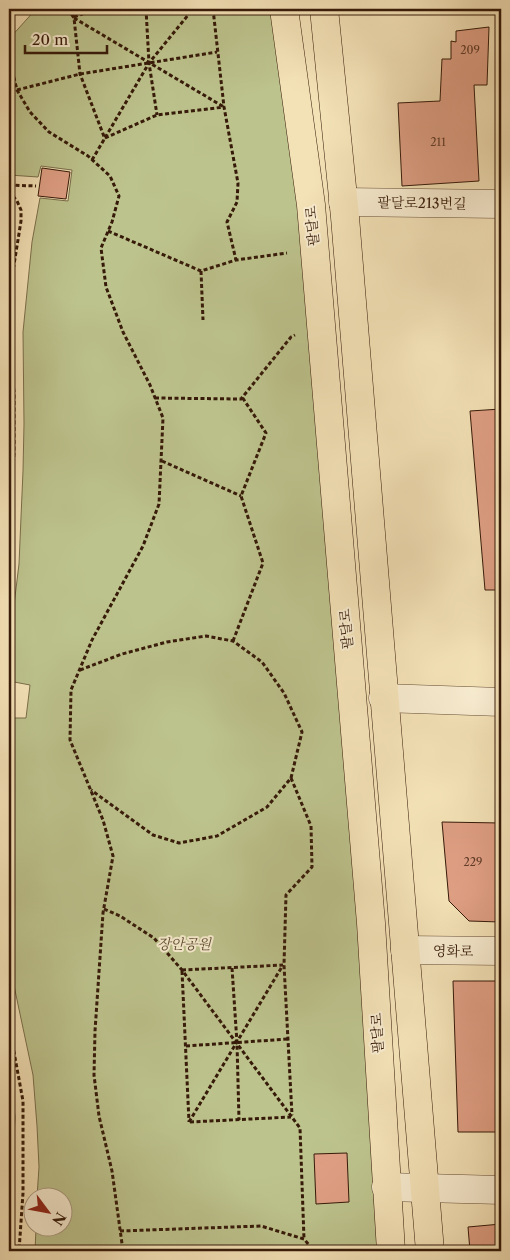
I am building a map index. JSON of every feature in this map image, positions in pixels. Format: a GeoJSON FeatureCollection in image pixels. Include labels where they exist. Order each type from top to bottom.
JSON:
{"type":"FeatureCollection","features":[{"type":"Feature","properties":{"kind":"main road","name":"팔달로"},"geometry":{"type":"LineString","coordinates":[[284,9],[311,205],[371,923],[391,1251]]}},
{"type":"Feature","properties":{"kind":"main road"},"geometry":{"type":"LineString","coordinates":[[324,9],[343,202],[430,1251]]}},
{"type":"Feature","properties":{"kind":"street","name":"팔달로213번길"},"geometry":{"type":"LineString","coordinates":[[343,202],[501,204]]}},
{"type":"Feature","properties":{"kind":"street"},"geometry":{"type":"LineString","coordinates":[[383,698],[501,702]]}},
{"type":"Feature","properties":{"kind":"street","name":"영화로"},"geometry":{"type":"LineString","coordinates":[[405,950],[501,951]]}},
{"type":"Feature","properties":{"kind":"street"},"geometry":{"type":"LineString","coordinates":[[386,1187],[501,1190]]}},
{"type":"Feature","properties":{"kind":"path"},"geometry":{"type":"LineString","coordinates":[[68,9],[74,18],[224,107]]}},
{"type":"Feature","properties":{"kind":"path"},"geometry":{"type":"LineString","coordinates":[[74,18],[96,9]]}},
{"type":"Feature","properties":{"kind":"path"},"geometry":{"type":"LineString","coordinates":[[146,9],[149,63],[157,115]]}},
{"type":"Feature","properties":{"kind":"path"},"geometry":{"type":"LineString","coordinates":[[92,160],[149,63],[192,9]]}},
{"type":"Feature","properties":{"kind":"path"},"geometry":{"type":"LineString","coordinates":[[213,9],[224,107],[238,183],[237,202],[227,222],[236,260]]}},
{"type":"Feature","properties":{"kind":"path"},"geometry":{"type":"LineString","coordinates":[[74,18],[80,74],[105,139]]}},
{"type":"Feature","properties":{"kind":"path"},"geometry":{"type":"LineString","coordinates":[[9,45],[11,66],[17,90],[30,112],[49,132],[92,160],[110,176],[119,196],[101,248],[106,287],[123,332],[163,418],[159,504],[143,546],[92,640],[71,690],[70,740],[103,820],[113,856],[104,909],[95,1031],[94,1075],[99,1116],[112,1171],[123,1251]]}},
{"type":"Feature","properties":{"kind":"path"},"geometry":{"type":"LineString","coordinates":[[17,90],[80,74],[217,52]]}},
{"type":"Feature","properties":{"kind":"path"},"geometry":{"type":"LineString","coordinates":[[105,139],[157,115],[224,107]]}},
{"type":"Feature","properties":{"kind":"path"},"geometry":{"type":"LineString","coordinates":[[9,185],[36,186]]}},
{"type":"Feature","properties":{"kind":"path"},"geometry":{"type":"LineString","coordinates":[[9,191],[22,210],[22,221],[11,272],[11,364],[14,392],[14,453],[9,538]]}},
{"type":"Feature","properties":{"kind":"path"},"geometry":{"type":"LineString","coordinates":[[108,231],[201,271],[236,260],[314,249]]}},
{"type":"Feature","properties":{"kind":"path"},"geometry":{"type":"LineString","coordinates":[[201,271],[203,320]]}},
{"type":"Feature","properties":{"kind":"path"},"geometry":{"type":"LineString","coordinates":[[155,398],[241,399],[291,337],[321,323]]}},
{"type":"Feature","properties":{"kind":"path"},"geometry":{"type":"LineString","coordinates":[[9,369],[13,377]]}},
{"type":"Feature","properties":{"kind":"path"},"geometry":{"type":"LineString","coordinates":[[233,641],[264,563],[241,496],[266,433],[242,397]]}},
{"type":"Feature","properties":{"kind":"path"},"geometry":{"type":"LineString","coordinates":[[162,460],[241,496]]}},
{"type":"Feature","properties":{"kind":"path"},"geometry":{"type":"LineString","coordinates":[[80,670],[122,654],[167,642],[206,636],[233,641],[262,662],[284,693],[302,732],[291,778],[268,807],[217,836],[179,843],[153,835],[90,790]]}},
{"type":"Feature","properties":{"kind":"path"},"geometry":{"type":"LineString","coordinates":[[291,778],[311,826],[312,867],[286,895],[284,965],[292,1117]]}},
{"type":"Feature","properties":{"kind":"path"},"geometry":{"type":"LineString","coordinates":[[104,909],[120,916],[154,938],[182,970],[300,1128],[304,1239]]}},
{"type":"Feature","properties":{"kind":"path"},"geometry":{"type":"LineString","coordinates":[[182,970],[284,965]]}},
{"type":"Feature","properties":{"kind":"path"},"geometry":{"type":"LineString","coordinates":[[189,1122],[284,965]]}},
{"type":"Feature","properties":{"kind":"path"},"geometry":{"type":"LineString","coordinates":[[232,968],[237,1043],[239,1120]]}},
{"type":"Feature","properties":{"kind":"path"},"geometry":{"type":"LineString","coordinates":[[182,970],[189,1122]]}},
{"type":"Feature","properties":{"kind":"path"},"geometry":{"type":"LineString","coordinates":[[9,1025],[23,1101],[23,1193],[19,1251]]}},
{"type":"Feature","properties":{"kind":"path"},"geometry":{"type":"LineString","coordinates":[[186,1046],[288,1038]]}},
{"type":"Feature","properties":{"kind":"path"},"geometry":{"type":"LineString","coordinates":[[189,1122],[292,1117]]}},
{"type":"Feature","properties":{"kind":"path"},"geometry":{"type":"LineString","coordinates":[[120,1231],[261,1226],[304,1239],[314,1251]]}},
{"type":"Feature","properties":{"kind":"green space","name":"장안공원"},"geometry":{"type":"Polygon","coordinates":[[[36,9],[274,9],[302,207],[343,702],[380,1251],[35,1251],[36,1238],[72,1238],[72,1188],[38,1188],[39,1167],[33,1075],[9,962],[9,718],[26,718],[30,685],[9,681],[9,646],[19,564],[24,424],[23,332],[32,242],[40,198],[68,201],[72,170],[41,166],[38,177],[9,175],[9,39],[36,9]]]}},
{"type":"Feature","properties":{"kind":"green space"},"geometry":{"type":"Polygon","coordinates":[[[9,1062],[15,1117],[11,1199],[13,1251],[9,1251],[9,1062]]]}},
{"type":"Feature","properties":{"kind":"building"},"geometry":{"type":"Polygon","coordinates":[[[489,27],[487,85],[474,85],[479,181],[402,186],[398,103],[440,101],[442,59],[451,59],[451,41],[456,42],[456,31],[489,27]]]}},
{"type":"Feature","properties":{"kind":"building"},"geometry":{"type":"Polygon","coordinates":[[[42,168],[70,172],[66,199],[38,196],[42,168]]]}},
{"type":"Feature","properties":{"kind":"building"},"geometry":{"type":"Polygon","coordinates":[[[501,409],[501,590],[485,590],[470,411],[501,409]]]}},
{"type":"Feature","properties":{"kind":"building"},"geometry":{"type":"Polygon","coordinates":[[[442,822],[501,823],[501,922],[469,921],[449,901],[442,822]]]}},
{"type":"Feature","properties":{"kind":"building"},"geometry":{"type":"Polygon","coordinates":[[[453,981],[501,981],[501,1132],[458,1132],[453,981]]]}},
{"type":"Feature","properties":{"kind":"building"},"geometry":{"type":"Polygon","coordinates":[[[347,1153],[349,1202],[316,1204],[314,1154],[347,1153]]]}},
{"type":"Feature","properties":{"kind":"building"},"geometry":{"type":"Polygon","coordinates":[[[501,1224],[501,1251],[470,1251],[468,1227],[501,1224]]]}}]}
